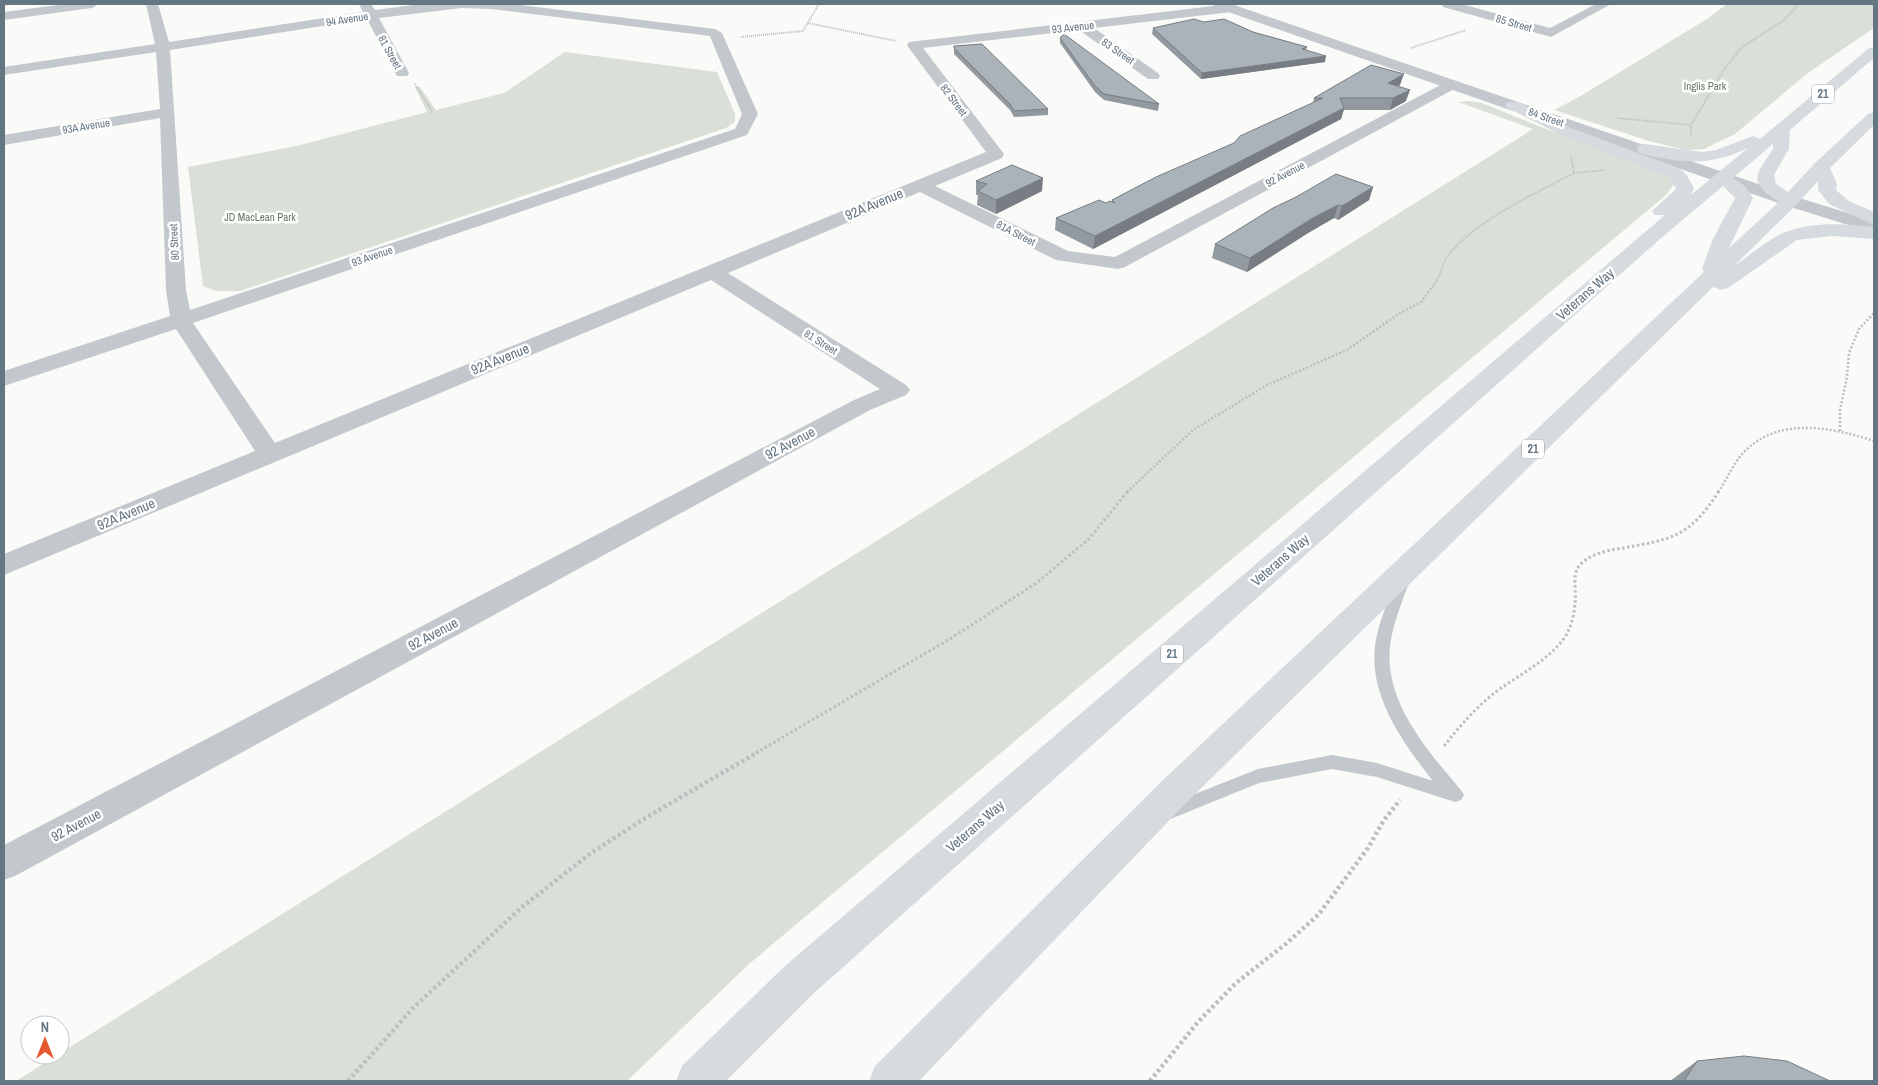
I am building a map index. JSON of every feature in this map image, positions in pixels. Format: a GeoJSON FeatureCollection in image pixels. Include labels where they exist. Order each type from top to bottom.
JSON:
{"type":"FeatureCollection","features":[{"type":"Feature","properties":{"kind":"main road","name":"Veterans Way"},"geometry":{"type":"LineString","coordinates":[[697,1081],[807,972],[1653,235],[1777,134],[1874,51]]}},
{"type":"Feature","properties":{"kind":"main road"},"geometry":{"type":"LineString","coordinates":[[1513,105],[1565,131],[1660,167],[1680,178],[1685,188],[1683,192],[1655,216],[1653,235]]}},
{"type":"Feature","properties":{"kind":"main road","name":"21"},"geometry":{"type":"LineString","coordinates":[[890,1081],[1181,785],[1407,571],[1686,300],[1790,202],[1822,167],[1874,117]]}},
{"type":"Feature","properties":{"kind":"main road"},"geometry":{"type":"LineString","coordinates":[[1634,147],[1685,156],[1706,156],[1726,153],[1746,142],[1777,134],[1781,149],[1765,181],[1770,188],[1790,202]]}},
{"type":"Feature","properties":{"kind":"main road"},"geometry":{"type":"LineString","coordinates":[[1822,167],[1828,184],[1827,190],[1830,195],[1843,205],[1874,219]]}},
{"type":"Feature","properties":{"kind":"main road"},"geometry":{"type":"LineString","coordinates":[[1709,278],[1722,241],[1744,198],[1740,191],[1721,178]]}},
{"type":"Feature","properties":{"kind":"main road"},"geometry":{"type":"LineString","coordinates":[[1686,300],[1725,282],[1791,236],[1838,230],[1874,233]]}},
{"type":"Feature","properties":{"kind":"street"},"geometry":{"type":"LineString","coordinates":[[4,16],[92,4]]}},
{"type":"Feature","properties":{"kind":"street","name":"80 Street"},"geometry":{"type":"LineString","coordinates":[[152,4],[163,47],[168,112],[176,290],[181,320],[270,454]]}},
{"type":"Feature","properties":{"kind":"street","name":"94 Avenue"},"geometry":{"type":"LineString","coordinates":[[4,71],[163,47],[368,10],[462,4],[491,5],[715,33],[718,38]]}},
{"type":"Feature","properties":{"kind":"street","name":"85 Street"},"geometry":{"type":"LineString","coordinates":[[1448,4],[1551,33],[1605,4]]}},
{"type":"Feature","properties":{"kind":"street","name":"93 Avenue"},"geometry":{"type":"LineString","coordinates":[[914,44],[1082,26],[1225,6]]}},
{"type":"Feature","properties":{"kind":"street","name":"84 Street"},"geometry":{"type":"LineString","coordinates":[[1225,6],[1790,202],[1874,227]]}},
{"type":"Feature","properties":{"kind":"street","name":"81 Street"},"geometry":{"type":"LineString","coordinates":[[368,10],[402,73]]}},
{"type":"Feature","properties":{"kind":"street","name":"83 Street"},"geometry":{"type":"LineString","coordinates":[[1082,26],[1154,76]]}},
{"type":"Feature","properties":{"kind":"street","name":"93 Avenue"},"geometry":{"type":"LineString","coordinates":[[4,379],[741,132],[750,114],[718,38]]}},
{"type":"Feature","properties":{"kind":"street","name":"82 Street"},"geometry":{"type":"LineString","coordinates":[[914,44],[996,154]]}},
{"type":"Feature","properties":{"kind":"street","name":"92 Avenue"},"geometry":{"type":"LineString","coordinates":[[1118,263],[1453,84]]}},
{"type":"Feature","properties":{"kind":"street","name":"93A Avenue"},"geometry":{"type":"LineString","coordinates":[[4,140],[168,112]]}},
{"type":"Feature","properties":{"kind":"street","name":"92A Avenue"},"geometry":{"type":"LineString","coordinates":[[4,565],[996,154]]}},
{"type":"Feature","properties":{"kind":"street","name":"81A Street"},"geometry":{"type":"LineString","coordinates":[[920,185],[1063,256],[1118,263]]}},
{"type":"Feature","properties":{"kind":"street","name":"81 Street"},"geometry":{"type":"LineString","coordinates":[[711,271],[898,390],[862,405]]}},
{"type":"Feature","properties":{"kind":"street","name":"92 Avenue"},"geometry":{"type":"LineString","coordinates":[[4,863],[862,405]]}},
{"type":"Feature","properties":{"kind":"lane"},"geometry":{"type":"LineString","coordinates":[[1146,820],[1258,776],[1332,762],[1377,770],[1455,795],[1429,764],[1406,730],[1393,704],[1384,679],[1382,658],[1389,617],[1407,571]]}},
{"type":"Feature","properties":{"kind":"path"},"geometry":{"type":"LineString","coordinates":[[718,38],[803,32],[819,4]]}},
{"type":"Feature","properties":{"kind":"path"},"geometry":{"type":"LineString","coordinates":[[1706,156],[1692,144],[1691,125],[1724,68],[1742,47],[1784,20],[1799,4]]}},
{"type":"Feature","properties":{"kind":"path"},"geometry":{"type":"LineString","coordinates":[[1409,49],[1498,19]]}},
{"type":"Feature","properties":{"kind":"path"},"geometry":{"type":"LineString","coordinates":[[808,23],[914,44]]}},
{"type":"Feature","properties":{"kind":"path"},"geometry":{"type":"LineString","coordinates":[[402,73],[414,83],[433,112]]}},
{"type":"Feature","properties":{"kind":"path"},"geometry":{"type":"LineString","coordinates":[[1610,117],[1691,125]]}},
{"type":"Feature","properties":{"kind":"path"},"geometry":{"type":"LineString","coordinates":[[348,1081],[414,1007],[521,908],[584,859],[647,817],[948,640],[1035,584],[1089,539],[1126,492],[1193,430],[1266,385],[1347,350],[1397,315],[1421,302],[1439,279],[1447,256],[1460,242],[1510,207],[1574,174],[1572,158],[1567,150]]}},
{"type":"Feature","properties":{"kind":"path"},"geometry":{"type":"LineString","coordinates":[[1840,431],[1840,410],[1847,377],[1849,353],[1859,329],[1874,313]]}},
{"type":"Feature","properties":{"kind":"path"},"geometry":{"type":"LineString","coordinates":[[1429,764],[1470,714],[1498,691],[1553,653],[1573,621],[1576,600],[1575,573],[1583,562],[1598,554],[1680,535],[1695,524],[1708,508],[1743,453],[1760,438],[1792,428],[1814,428],[1840,431],[1874,441]]}},
{"type":"Feature","properties":{"kind":"path"},"geometry":{"type":"LineString","coordinates":[[1150,1081],[1198,1022],[1236,983],[1287,943],[1319,914],[1368,848],[1384,820],[1414,783]]}},
{"type":"Feature","properties":{"kind":"green space","name":"Inglis Park"},"geometry":{"type":"Polygon","coordinates":[[[1727,4],[1874,4],[1874,28],[1808,73],[1735,134],[1704,149],[1686,150],[1649,141],[1554,110],[1579,97],[1707,19],[1727,4]]]}},
{"type":"Feature","properties":{"kind":"green space","name":"JD MacLean Park"},"geometry":{"type":"Polygon","coordinates":[[[565,52],[717,72],[735,114],[735,122],[726,128],[240,291],[216,291],[203,286],[188,167],[296,146],[427,112],[415,87],[420,87],[436,110],[504,93],[565,52]]]}},
{"type":"Feature","properties":{"kind":"green space"},"geometry":{"type":"Polygon","coordinates":[[[1458,102],[1482,103],[1664,173],[1674,184],[1666,195],[749,964],[627,1081],[16,1081],[41,1065],[70,1065],[70,1047],[1533,129],[1458,102]]]}},
{"type":"Feature","properties":{"kind":"building"},"geometry":{"type":"Polygon","coordinates":[[[1194,19],[1204,22],[1224,19],[1253,32],[1307,47],[1302,49],[1326,56],[1202,73],[1153,28],[1194,19]]]}},
{"type":"Feature","properties":{"kind":"building"},"geometry":{"type":"Polygon","coordinates":[[[1064,34],[1159,104],[1104,94],[1095,86],[1060,38],[1064,34]]]}},
{"type":"Feature","properties":{"kind":"building"},"geometry":{"type":"Polygon","coordinates":[[[982,44],[1048,109],[1014,111],[1010,104],[954,48],[954,46],[982,44]]]}},
{"type":"Feature","properties":{"kind":"building"},"geometry":{"type":"Polygon","coordinates":[[[1371,65],[1404,74],[1388,83],[1410,90],[1393,98],[1340,98],[1344,108],[1095,236],[1056,218],[1099,200],[1106,203],[1110,201],[1115,203],[1112,200],[1156,177],[1234,143],[1240,136],[1323,98],[1314,98],[1371,65]]]}},
{"type":"Feature","properties":{"kind":"building"},"geometry":{"type":"Polygon","coordinates":[[[1012,165],[1043,178],[996,200],[978,191],[987,184],[976,181],[1012,165]]]}},
{"type":"Feature","properties":{"kind":"building"},"geometry":{"type":"Polygon","coordinates":[[[1336,174],[1373,187],[1342,206],[1338,205],[1311,219],[1250,258],[1215,244],[1273,208],[1336,174]]]}},
{"type":"Feature","properties":{"kind":"building"},"geometry":{"type":"Polygon","coordinates":[[[1744,1056],[1787,1061],[1830,1081],[1684,1081],[1697,1061],[1744,1056]]]}}]}
